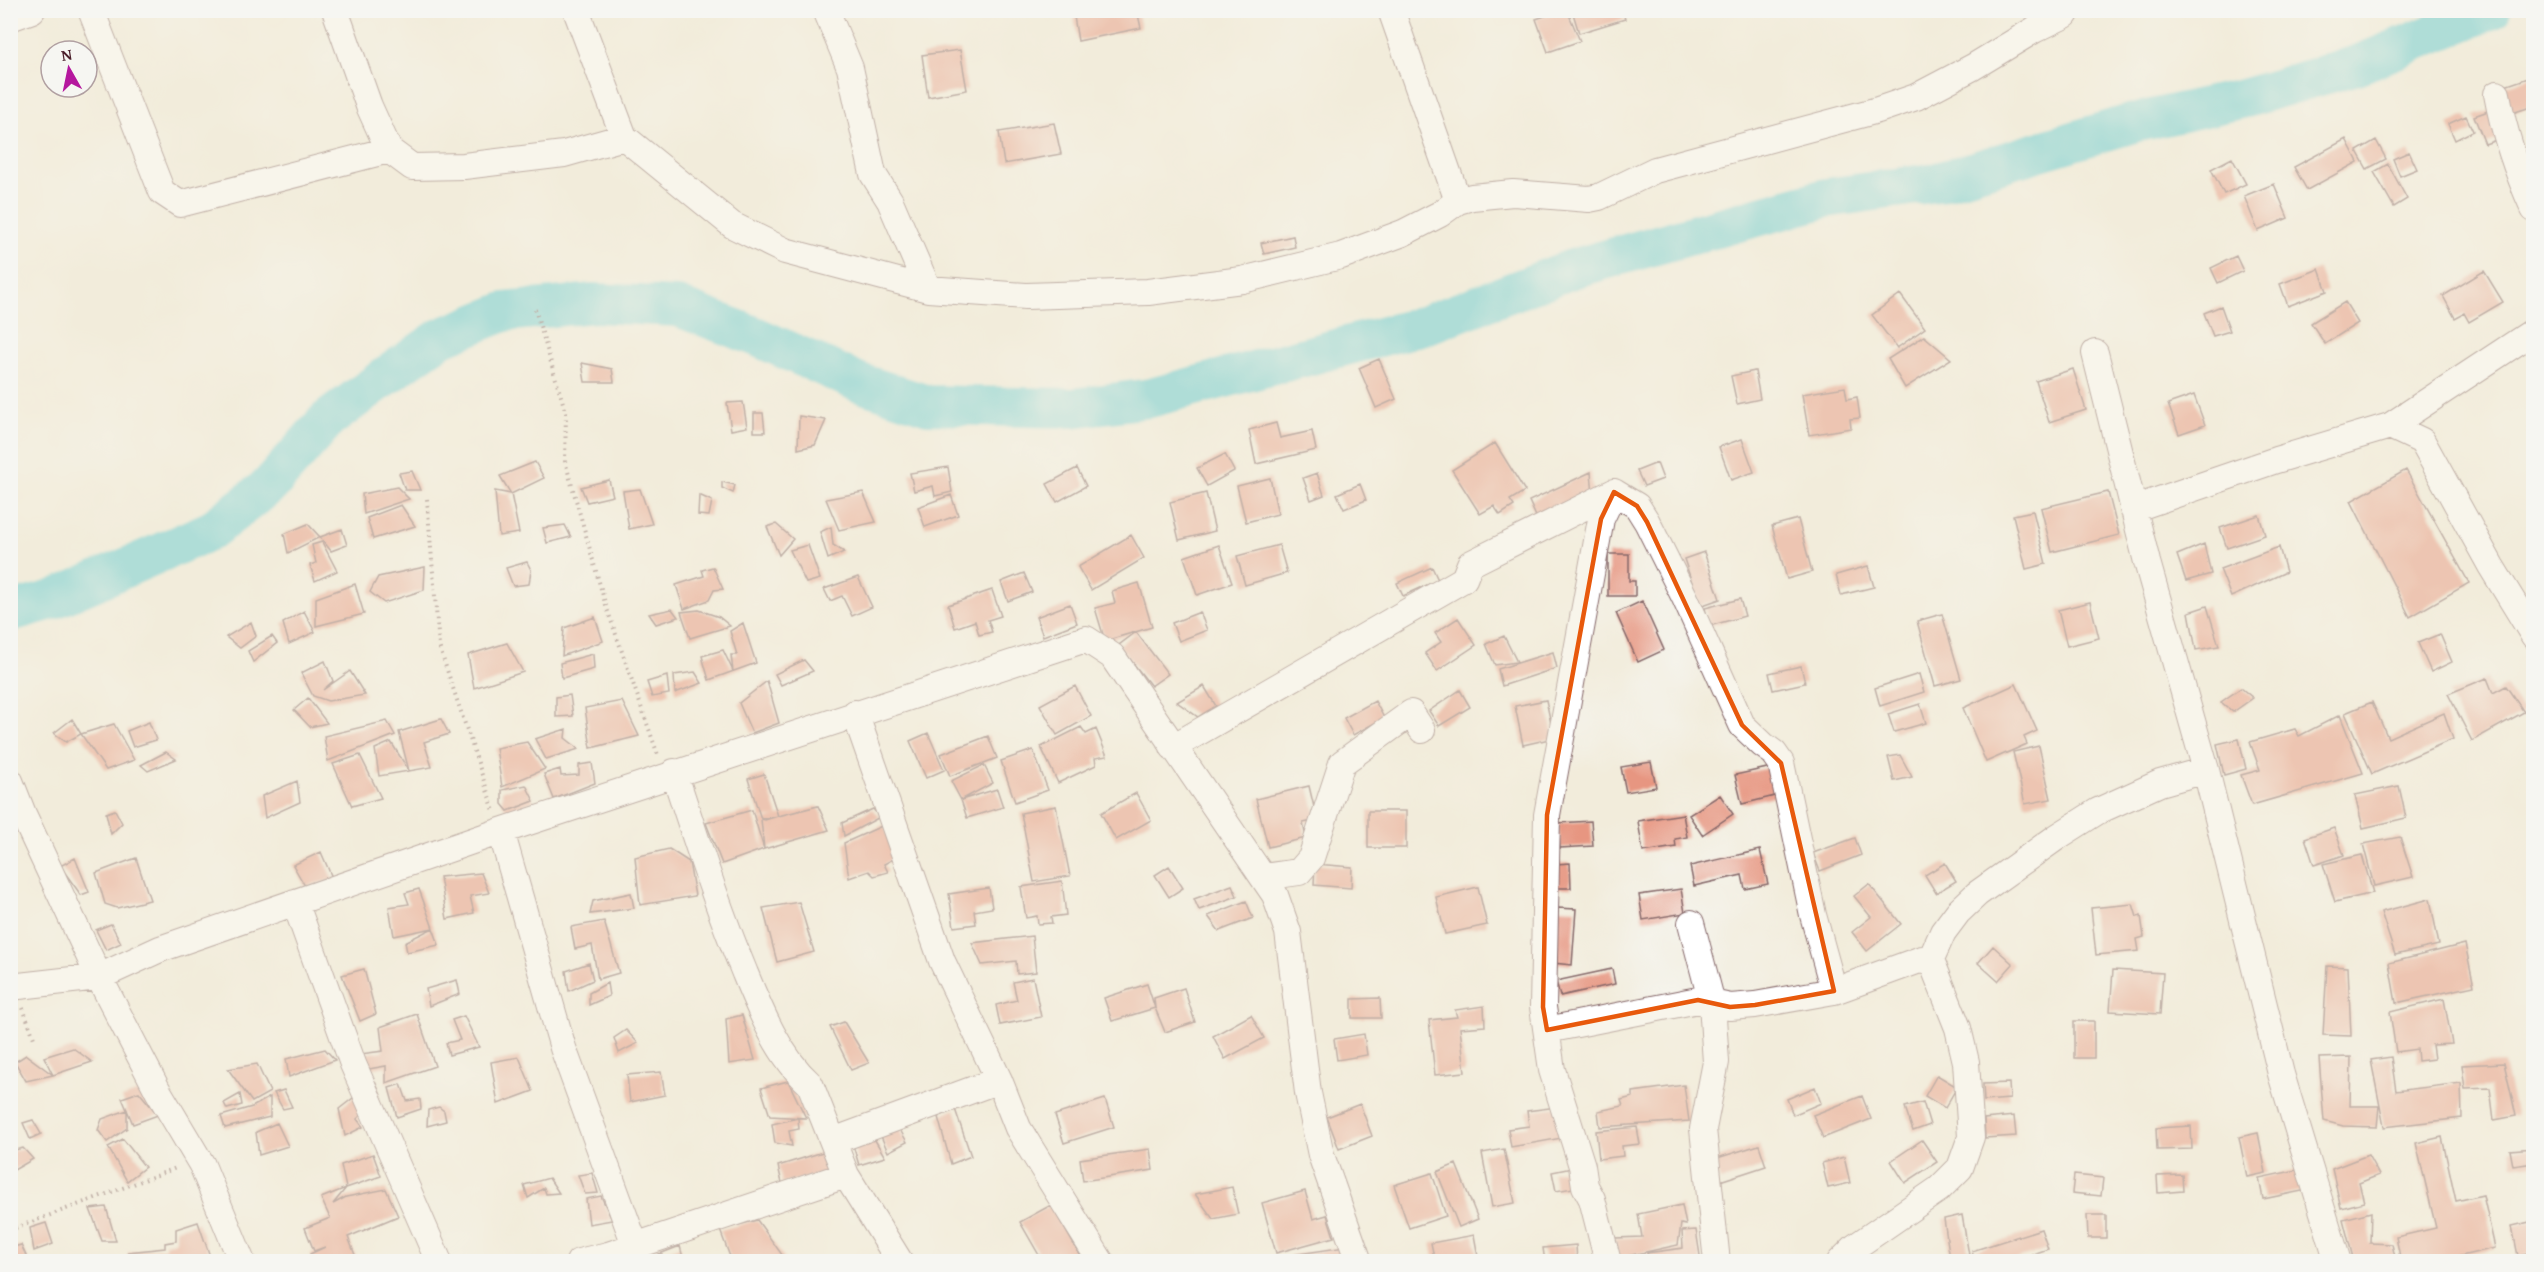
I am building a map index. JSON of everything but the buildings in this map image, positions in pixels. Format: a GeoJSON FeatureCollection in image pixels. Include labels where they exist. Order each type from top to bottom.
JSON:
{"type":"FeatureCollection","features":[{"type":"Feature","properties":{"kind":"street"},"geometry":{"type":"LineString","coordinates":[[10,18],[32,10]]}},
{"type":"Feature","properties":{"kind":"street"},"geometry":{"type":"LineString","coordinates":[[91,10],[162,192],[180,204],[389,150]]}},
{"type":"Feature","properties":{"kind":"street"},"geometry":{"type":"LineString","coordinates":[[335,10],[369,106],[389,150],[412,167],[464,166],[564,154],[624,137]]}},
{"type":"Feature","properties":{"kind":"street"},"geometry":{"type":"LineString","coordinates":[[576,10],[624,137],[732,225],[785,251],[928,289],[1026,296],[1148,292],[1242,280],[1341,256],[1403,233],[1440,214],[1458,201],[1472,197],[1513,193],[1589,199],[1599,197],[1655,170],[1878,110],[1916,97],[1974,67],[2034,30],[2065,15],[2068,10]]}},
{"type":"Feature","properties":{"kind":"street"},"geometry":{"type":"LineString","coordinates":[[826,10],[850,68],[873,174],[890,201],[928,289]]}},
{"type":"Feature","properties":{"kind":"street"},"geometry":{"type":"LineString","coordinates":[[1391,10],[1458,201]]}},
{"type":"Feature","properties":{"kind":"street"},"geometry":{"type":"LineString","coordinates":[[2497,94],[2502,120],[2523,186],[2534,209]]}},
{"type":"Feature","properties":{"kind":"street"},"geometry":{"type":"LineString","coordinates":[[2133,509],[2276,460],[2390,426],[2534,331]]}},
{"type":"Feature","properties":{"kind":"street"},"geometry":{"type":"LineString","coordinates":[[2095,353],[2133,509],[2206,770],[2281,1074],[2338,1262]]}},
{"type":"Feature","properties":{"kind":"street"},"geometry":{"type":"LineString","coordinates":[[2390,426],[2422,441],[2491,566],[2534,636]]}},
{"type":"Feature","properties":{"kind":"street"},"geometry":{"type":"LineString","coordinates":[[1173,747],[1464,579],[1470,564],[1614,492]]}},
{"type":"Feature","properties":{"kind":"street"},"geometry":{"type":"LineString","coordinates":[[1614,492],[1637,506],[1647,522],[1685,598],[1742,725],[1774,753],[1781,763],[1813,915],[1834,991]]}},
{"type":"Feature","properties":{"kind":"street"},"geometry":{"type":"LineString","coordinates":[[1608,1262],[1592,1199],[1585,1186],[1582,1166],[1552,1070],[1543,1007],[1547,815],[1601,519],[1614,492]]}},
{"type":"Feature","properties":{"kind":"street"},"geometry":{"type":"LineString","coordinates":[[10,987],[99,977],[160,949],[501,831],[1086,639],[1112,656],[1275,895],[1288,932],[1308,1093],[1321,1155],[1359,1262]]}},
{"type":"Feature","properties":{"kind":"street"},"geometry":{"type":"LineString","coordinates":[[855,713],[942,961],[999,1080],[1018,1128],[1101,1262]]}},
{"type":"Feature","properties":{"kind":"street"},"geometry":{"type":"LineString","coordinates":[[1263,878],[1299,872],[1311,858],[1342,763],[1411,713],[1422,730]]}},
{"type":"Feature","properties":{"kind":"street"},"geometry":{"type":"LineString","coordinates":[[1929,961],[1943,932],[1958,912],[1977,894],[2057,837],[2098,811],[2160,783],[2206,770]]}},
{"type":"Feature","properties":{"kind":"street"},"geometry":{"type":"LineString","coordinates":[[670,774],[723,920],[756,1000],[774,1037],[800,1075],[810,1084],[846,1175],[900,1262]]}},
{"type":"Feature","properties":{"kind":"street"},"geometry":{"type":"LineString","coordinates":[[10,781],[23,814],[99,977],[158,1091],[198,1159],[242,1262]]}},
{"type":"Feature","properties":{"kind":"street"},"geometry":{"type":"LineString","coordinates":[[501,831],[563,1048],[637,1253]]}},
{"type":"Feature","properties":{"kind":"street"},"geometry":{"type":"LineString","coordinates":[[295,902],[353,1064],[439,1262]]}},
{"type":"Feature","properties":{"kind":"street"},"geometry":{"type":"LineString","coordinates":[[1691,923],[1712,1003],[1716,1062],[1703,1129],[1717,1262]]}},
{"type":"Feature","properties":{"kind":"street"},"geometry":{"type":"LineString","coordinates":[[1547,1030],[1698,1000],[1730,1007],[1755,1005],[1834,991],[1922,960],[1929,961],[1933,965],[1958,1028],[1966,1062],[1971,1137],[1960,1168],[1940,1189],[1855,1247],[1840,1262]]}},
{"type":"Feature","properties":{"kind":"street"},"geometry":{"type":"LineString","coordinates":[[833,1142],[999,1080]]}},
{"type":"Feature","properties":{"kind":"street"},"geometry":{"type":"LineString","coordinates":[[579,1262],[637,1253],[846,1175]]}},
{"type":"Feature","properties":{"kind":"path"},"geometry":{"type":"LineString","coordinates":[[535,309],[566,413],[565,461],[598,582],[670,774]]}},
{"type":"Feature","properties":{"kind":"path"},"geometry":{"type":"LineString","coordinates":[[427,500],[439,646],[501,831]]}},
{"type":"Feature","properties":{"kind":"path"},"geometry":{"type":"LineString","coordinates":[[10,1230],[198,1159]]}},
{"type":"Feature","properties":{"kind":"highlighted area"},"geometry":{"type":"Polygon","coordinates":[[[1614,492],[1637,506],[1647,522],[1742,725],[1781,763],[1834,991],[1755,1005],[1730,1007],[1698,1000],[1547,1030],[1543,1007],[1547,815],[1601,519],[1614,492]]]}},
{"type":"Feature","properties":{"kind":"waterway"},"geometry":{"type":"LineString","coordinates":[[10,612],[52,600],[210,531],[270,485],[327,420],[440,338],[504,312],[594,303],[678,307],[755,336],[860,383],[928,405],[1072,408],[1150,398],[1425,325],[1572,269],[1826,198],[1938,182],[2133,123],[2246,98],[2357,65],[2491,10]]}}]}
